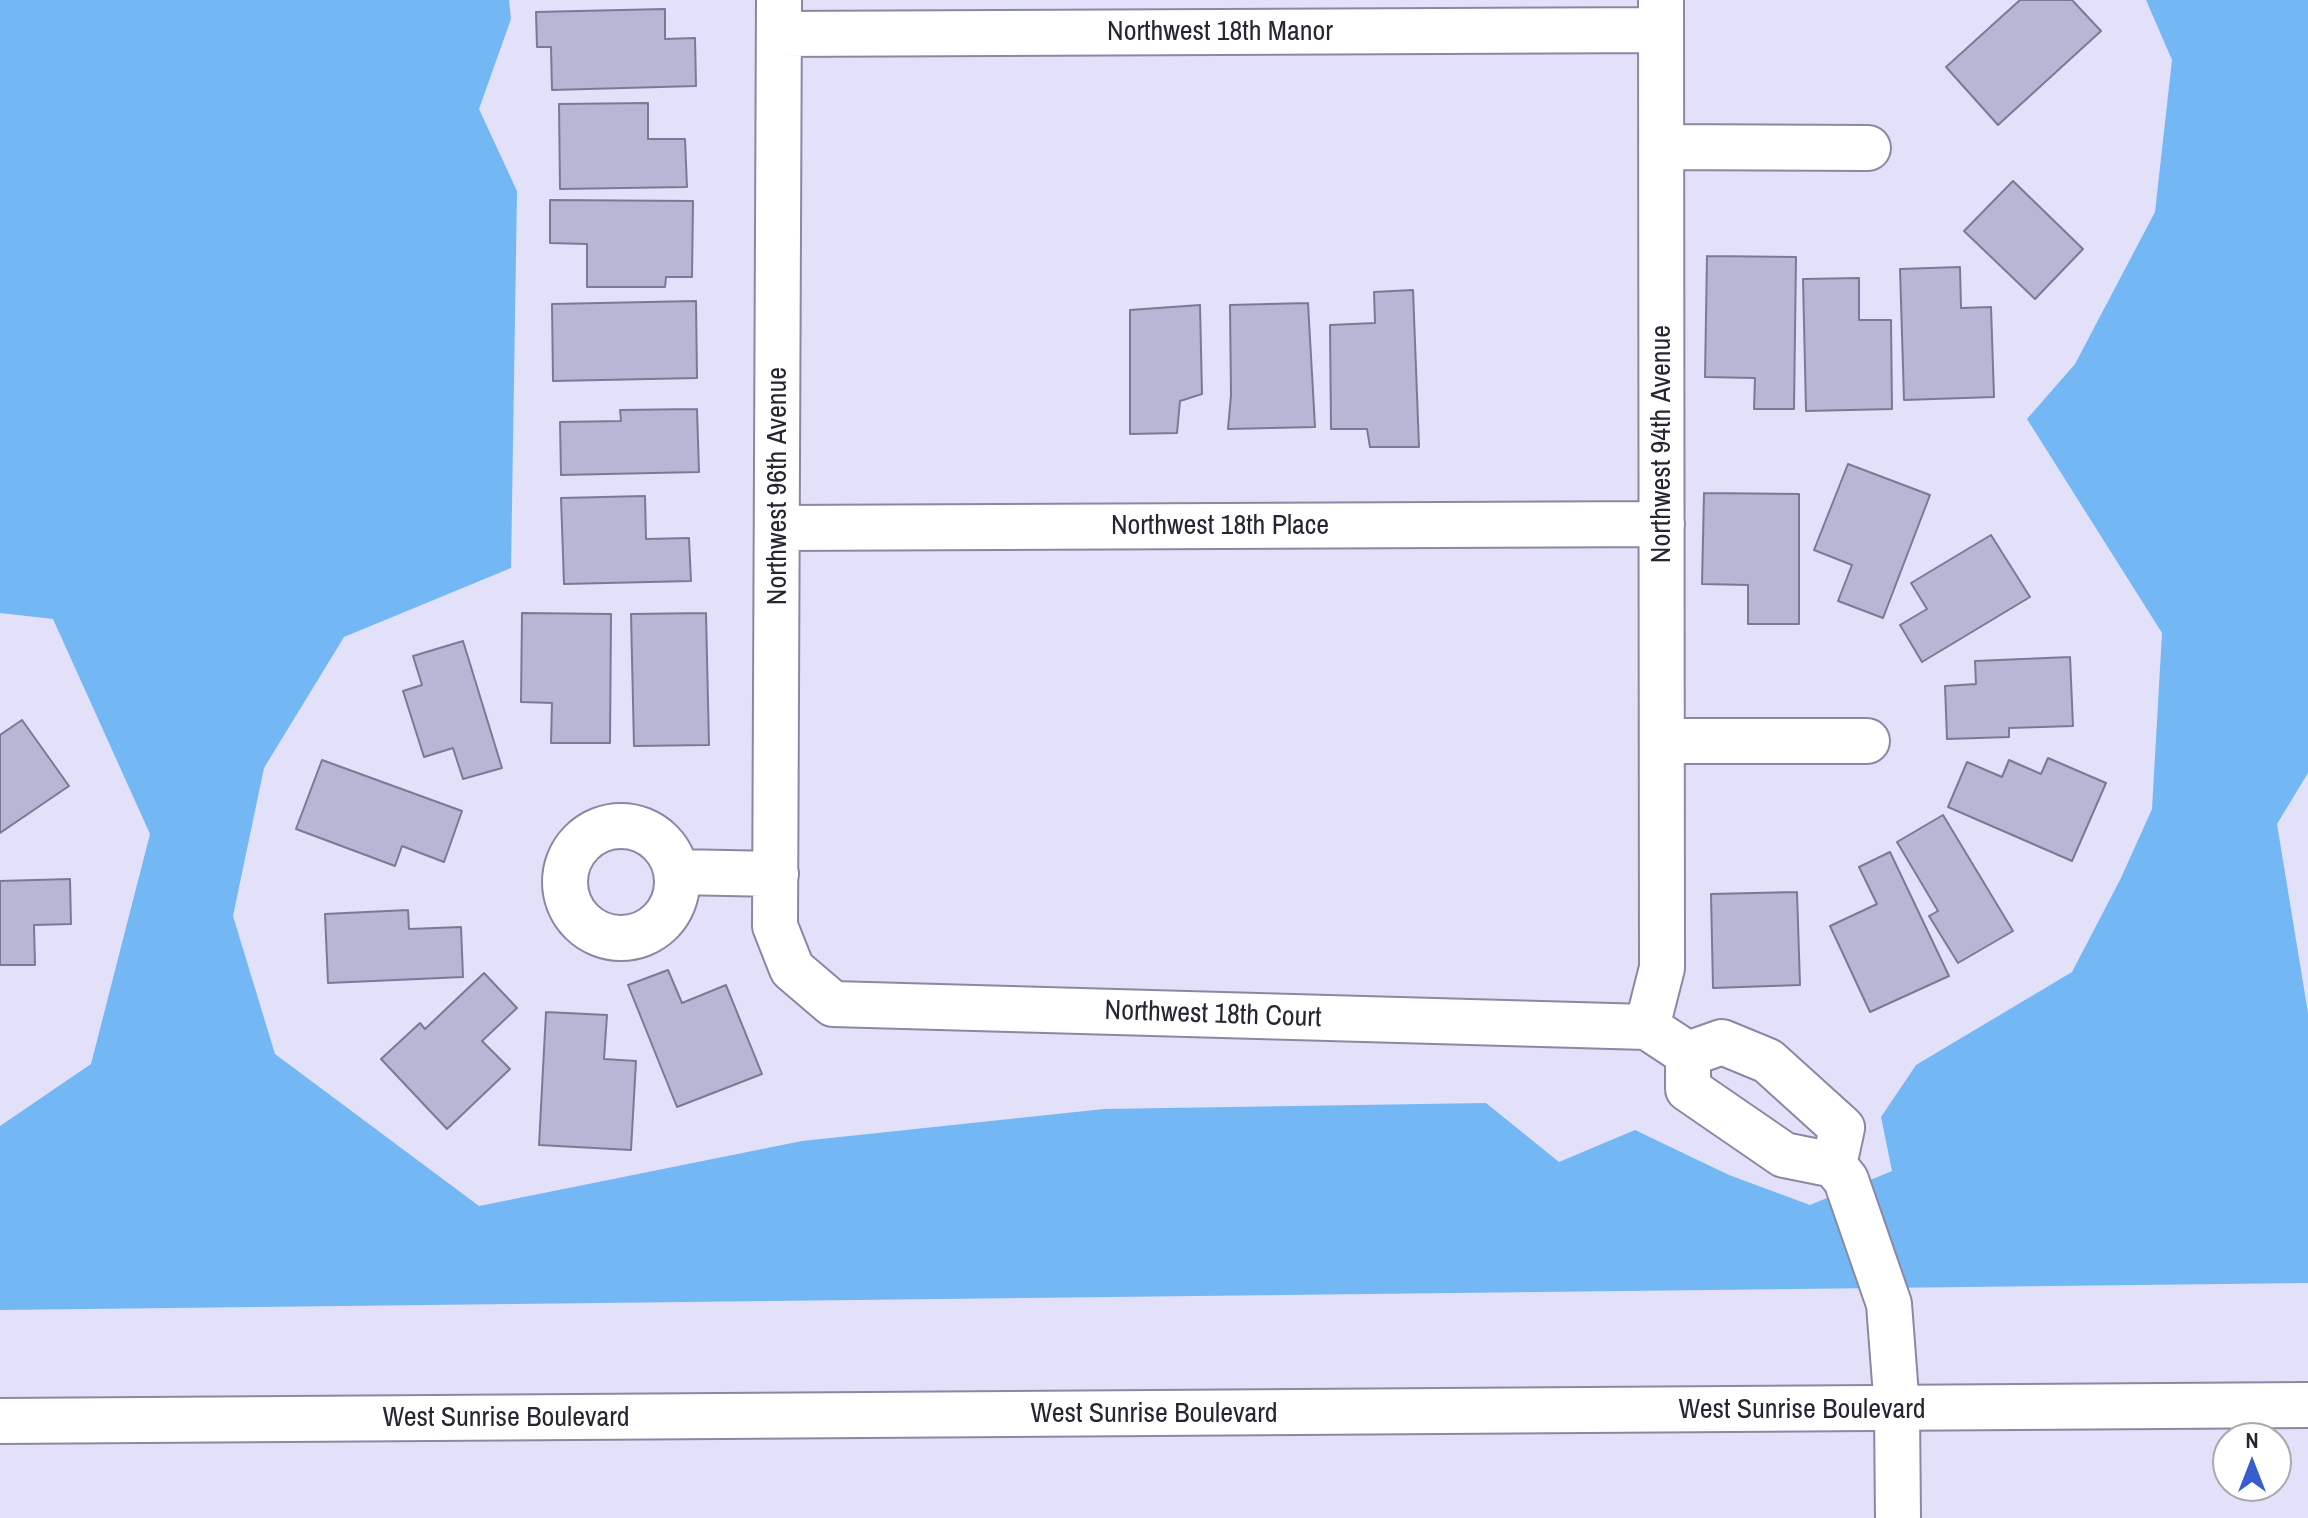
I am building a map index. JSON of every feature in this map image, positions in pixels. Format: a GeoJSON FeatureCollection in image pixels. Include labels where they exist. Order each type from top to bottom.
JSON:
{"type":"FeatureCollection","features":[{"type":"Feature","properties":{"kind":"main road","name":"Northwest 18th Manor"},"geometry":{"type":"LineString","coordinates":[[779,17],[1661,15]]}},
{"type":"Feature","properties":{"kind":"main road","name":"Northwest 94th Avenue"},"geometry":{"type":"LineString","coordinates":[[1647,1027],[1662,968],[1661,15]]}},
{"type":"Feature","properties":{"kind":"main road","name":"Northwest 96th Avenue"},"geometry":{"type":"LineString","coordinates":[[779,17],[775,926],[792,969]]}},
{"type":"Feature","properties":{"kind":"main road"},"geometry":{"type":"LineString","coordinates":[[1661,147],[1868,148]]}},
{"type":"Feature","properties":{"kind":"main road","name":"Northwest 18th Place"},"geometry":{"type":"LineString","coordinates":[[779,528],[1662,524]]}},
{"type":"Feature","properties":{"kind":"main road"},"geometry":{"type":"LineString","coordinates":[[1663,741],[1867,741]]}},
{"type":"Feature","properties":{"kind":"main road"},"geometry":{"type":"LineString","coordinates":[[677,872],[776,874]]}},
{"type":"Feature","properties":{"kind":"main road","name":"Northwest 18th Court"},"geometry":{"type":"LineString","coordinates":[[792,969],[833,1004],[1647,1027]]}},
{"type":"Feature","properties":{"kind":"main road"},"geometry":{"type":"LineString","coordinates":[[1647,1027],[1688,1054]]}},
{"type":"Feature","properties":{"kind":"main road"},"geometry":{"type":"LineString","coordinates":[[1688,1054],[1722,1042],[1768,1061],[1842,1128],[1840,1172],[1889,1304],[1897,1409],[1898,1518]]}},
{"type":"Feature","properties":{"kind":"main road"},"geometry":{"type":"LineString","coordinates":[[1688,1054],[1688,1089],[1784,1155],[1840,1172]]}},
{"type":"Feature","properties":{"kind":"main road","name":"West Sunrise Boulevard"},"geometry":{"type":"LineString","coordinates":[[0,1421],[2308,1405]]}},
{"type":"Feature","properties":{"kind":"water"},"geometry":{"type":"Polygon","coordinates":[[[0,0],[509,0],[511,19],[479,109],[517,191],[511,568],[344,637],[264,768],[233,916],[275,1054],[479,1206],[802,1141],[1104,1109],[1486,1103],[1559,1162],[1635,1130],[1729,1175],[1810,1205],[1892,1171],[1881,1117],[1916,1065],[2072,972],[2121,878],[2152,809],[2162,633],[2027,419],[2075,364],[2155,212],[2172,60],[2146,0],[2308,0],[2308,773],[2277,824],[2308,1013],[2308,1283],[0,1310],[0,1126],[91,1064],[150,834],[53,619],[0,613],[0,0]]]}},
{"type":"Feature","properties":{"kind":"building"},"geometry":{"type":"Polygon","coordinates":[[[2020,0],[2072,0],[2101,31],[1998,125],[1946,67],[2020,0]]]}},
{"type":"Feature","properties":{"kind":"building"},"geometry":{"type":"Polygon","coordinates":[[[665,9],[665,39],[695,38],[696,86],[552,90],[551,47],[537,47],[536,12],[665,9]]]}},
{"type":"Feature","properties":{"kind":"building"},"geometry":{"type":"Polygon","coordinates":[[[648,103],[648,139],[685,139],[687,187],[560,189],[559,104],[648,103]]]}},
{"type":"Feature","properties":{"kind":"building"},"geometry":{"type":"Polygon","coordinates":[[[2013,181],[2083,249],[2035,299],[1964,231],[2013,181]]]}},
{"type":"Feature","properties":{"kind":"building"},"geometry":{"type":"Polygon","coordinates":[[[550,200],[693,201],[692,277],[666,277],[665,287],[587,287],[587,244],[550,243],[550,200]]]}},
{"type":"Feature","properties":{"kind":"building"},"geometry":{"type":"Polygon","coordinates":[[[1707,256],[1796,257],[1794,409],[1754,409],[1755,378],[1705,377],[1707,256]]]}},
{"type":"Feature","properties":{"kind":"building"},"geometry":{"type":"Polygon","coordinates":[[[1960,267],[1961,308],[1991,307],[1994,397],[1904,400],[1900,269],[1960,267]]]}},
{"type":"Feature","properties":{"kind":"building"},"geometry":{"type":"Polygon","coordinates":[[[1859,278],[1859,320],[1891,320],[1892,409],[1806,411],[1803,279],[1859,278]]]}},
{"type":"Feature","properties":{"kind":"building"},"geometry":{"type":"Polygon","coordinates":[[[1413,290],[1419,447],[1370,447],[1367,429],[1331,429],[1330,325],[1375,323],[1374,292],[1413,290]]]}},
{"type":"Feature","properties":{"kind":"building"},"geometry":{"type":"Polygon","coordinates":[[[696,301],[697,378],[553,381],[552,304],[696,301]]]}},
{"type":"Feature","properties":{"kind":"building"},"geometry":{"type":"Polygon","coordinates":[[[1308,303],[1315,427],[1228,429],[1231,395],[1230,305],[1308,303]]]}},
{"type":"Feature","properties":{"kind":"building"},"geometry":{"type":"Polygon","coordinates":[[[1200,305],[1202,394],[1180,401],[1177,433],[1130,434],[1130,310],[1200,305]]]}},
{"type":"Feature","properties":{"kind":"building"},"geometry":{"type":"Polygon","coordinates":[[[697,409],[699,472],[561,475],[560,422],[621,421],[620,410],[697,409]]]}},
{"type":"Feature","properties":{"kind":"building"},"geometry":{"type":"Polygon","coordinates":[[[1848,464],[1930,495],[1883,618],[1838,601],[1852,565],[1814,550],[1848,464]]]}},
{"type":"Feature","properties":{"kind":"building"},"geometry":{"type":"Polygon","coordinates":[[[1704,493],[1799,494],[1799,624],[1748,624],[1748,585],[1702,584],[1704,493]]]}},
{"type":"Feature","properties":{"kind":"building"},"geometry":{"type":"Polygon","coordinates":[[[645,496],[646,539],[689,538],[691,581],[564,584],[561,498],[645,496]]]}},
{"type":"Feature","properties":{"kind":"building"},"geometry":{"type":"Polygon","coordinates":[[[1991,535],[2030,597],[1922,662],[1900,625],[1927,609],[1911,583],[1991,535]]]}},
{"type":"Feature","properties":{"kind":"building"},"geometry":{"type":"Polygon","coordinates":[[[522,613],[611,614],[610,743],[551,743],[552,703],[521,702],[522,613]]]}},
{"type":"Feature","properties":{"kind":"building"},"geometry":{"type":"Polygon","coordinates":[[[706,613],[709,745],[634,746],[631,614],[706,613]]]}},
{"type":"Feature","properties":{"kind":"building"},"geometry":{"type":"Polygon","coordinates":[[[463,641],[502,768],[463,779],[453,748],[424,757],[403,691],[422,685],[413,656],[463,641]]]}},
{"type":"Feature","properties":{"kind":"building"},"geometry":{"type":"Polygon","coordinates":[[[2070,657],[2073,726],[2009,728],[2009,737],[1947,739],[1945,686],[1976,684],[1975,661],[2070,657]]]}},
{"type":"Feature","properties":{"kind":"building"},"geometry":{"type":"Polygon","coordinates":[[[22,720],[69,786],[0,833],[0,735],[22,720]]]}},
{"type":"Feature","properties":{"kind":"building"},"geometry":{"type":"Polygon","coordinates":[[[2048,758],[2106,783],[2072,861],[1948,807],[1967,762],[2002,777],[2009,760],[2041,774],[2048,758]]]}},
{"type":"Feature","properties":{"kind":"building"},"geometry":{"type":"Polygon","coordinates":[[[322,760],[462,811],[444,862],[402,846],[395,866],[296,829],[322,760]]]}},
{"type":"Feature","properties":{"kind":"building"},"geometry":{"type":"Polygon","coordinates":[[[1943,815],[2013,931],[1958,963],[1929,916],[1938,911],[1897,842],[1943,815]]]}},
{"type":"Feature","properties":{"kind":"building"},"geometry":{"type":"Polygon","coordinates":[[[1890,852],[1949,976],[1870,1012],[1830,926],[1877,904],[1859,867],[1890,852]]]}},
{"type":"Feature","properties":{"kind":"building"},"geometry":{"type":"Polygon","coordinates":[[[70,879],[71,924],[34,925],[35,965],[0,965],[0,881],[70,879]]]}},
{"type":"Feature","properties":{"kind":"building"},"geometry":{"type":"Polygon","coordinates":[[[1797,892],[1800,985],[1713,988],[1711,894],[1797,892]]]}},
{"type":"Feature","properties":{"kind":"building"},"geometry":{"type":"Polygon","coordinates":[[[408,910],[409,929],[461,927],[463,977],[328,983],[325,914],[408,910]]]}},
{"type":"Feature","properties":{"kind":"building"},"geometry":{"type":"Polygon","coordinates":[[[668,970],[682,1003],[726,985],[762,1074],[677,1107],[628,985],[668,970]]]}},
{"type":"Feature","properties":{"kind":"building"},"geometry":{"type":"Polygon","coordinates":[[[484,973],[517,1008],[482,1041],[510,1069],[447,1129],[381,1059],[420,1023],[425,1029],[484,973]]]}},
{"type":"Feature","properties":{"kind":"building"},"geometry":{"type":"Polygon","coordinates":[[[546,1012],[607,1015],[604,1059],[636,1061],[631,1150],[539,1145],[546,1012]]]}}]}
